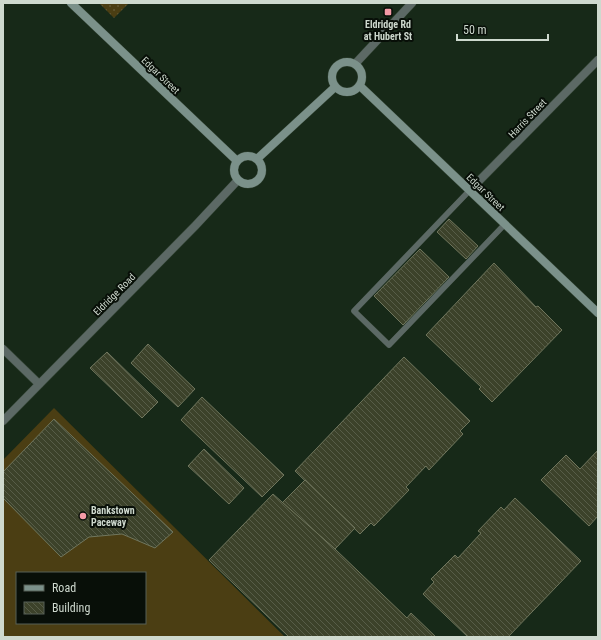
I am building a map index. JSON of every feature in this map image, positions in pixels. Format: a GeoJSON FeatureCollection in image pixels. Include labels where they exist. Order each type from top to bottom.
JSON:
{"type":"FeatureCollection","features":[{"type":"Feature","properties":{"kind":"main road","name":"Edgar Street"},"geometry":{"type":"LineString","coordinates":[[71,3],[237,161]]}},
{"type":"Feature","properties":{"kind":"main road"},"geometry":{"type":"LineString","coordinates":[[345,62],[355,64],[359,68],[362,76],[360,86],[347,93],[342,92],[335,87],[331,76],[336,66],[345,62]]}},
{"type":"Feature","properties":{"kind":"main road","name":"Edgar Street"},"geometry":{"type":"LineString","coordinates":[[360,86],[598,312]]}},
{"type":"Feature","properties":{"kind":"main road"},"geometry":{"type":"LineString","coordinates":[[258,159],[335,87]]}},
{"type":"Feature","properties":{"kind":"main road"},"geometry":{"type":"LineString","coordinates":[[244,156],[254,156],[258,159],[263,172],[258,180],[250,184],[245,184],[238,180],[234,175],[237,161],[244,156]]}},
{"type":"Feature","properties":{"kind":"street"},"geometry":{"type":"LineString","coordinates":[[355,64],[412,3]]}},
{"type":"Feature","properties":{"kind":"street","name":"Harris Street"},"geometry":{"type":"LineString","coordinates":[[470,190],[598,60]]}},
{"type":"Feature","properties":{"kind":"street","name":"Eldridge Road"},"geometry":{"type":"LineString","coordinates":[[3,420],[190,232],[238,180]]}},
{"type":"Feature","properties":{"kind":"street"},"geometry":{"type":"LineString","coordinates":[[3,349],[39,384]]}},
{"type":"Feature","properties":{"kind":"lane"},"geometry":{"type":"LineString","coordinates":[[470,190],[354,311],[389,345],[506,224]]}},
{"type":"Feature","properties":{"kind":"shaded area"},"geometry":{"type":"Polygon","coordinates":[[[99,3],[129,3],[114,18],[99,3]]]}},
{"type":"Feature","properties":{"kind":"shaded area","name":"Bankstown Paceway"},"geometry":{"type":"Polygon","coordinates":[[[54,408],[285,637],[3,637],[3,460],[54,408]]]}},
{"type":"Feature","properties":{"kind":"building"},"geometry":{"type":"Polygon","coordinates":[[[449,219],[478,246],[466,259],[437,232],[449,219]]]}},
{"type":"Feature","properties":{"kind":"building"},"geometry":{"type":"Polygon","coordinates":[[[420,249],[449,277],[403,325],[374,296],[420,249]]]}},
{"type":"Feature","properties":{"kind":"building"},"geometry":{"type":"Polygon","coordinates":[[[494,263],[536,307],[538,306],[562,330],[492,402],[479,389],[481,387],[426,335],[494,263]]]}},
{"type":"Feature","properties":{"kind":"building"},"geometry":{"type":"Polygon","coordinates":[[[148,344],[195,389],[178,407],[131,363],[148,344]]]}},
{"type":"Feature","properties":{"kind":"building"},"geometry":{"type":"Polygon","coordinates":[[[107,352],[158,402],[142,418],[90,368],[107,352]]]}},
{"type":"Feature","properties":{"kind":"building"},"geometry":{"type":"Polygon","coordinates":[[[404,357],[470,421],[460,431],[463,434],[429,470],[426,466],[406,487],[409,490],[374,526],[371,523],[360,534],[295,471],[404,357]]]}},
{"type":"Feature","properties":{"kind":"building"},"geometry":{"type":"Polygon","coordinates":[[[202,397],[284,475],[262,497],[181,420],[202,397]]]}},
{"type":"Feature","properties":{"kind":"building"},"geometry":{"type":"Polygon","coordinates":[[[54,419],[173,532],[155,548],[122,534],[89,537],[61,557],[3,498],[3,472],[54,419]]]}},
{"type":"Feature","properties":{"kind":"building"},"geometry":{"type":"Polygon","coordinates":[[[204,449],[244,488],[229,504],[188,466],[204,449]]]}},
{"type":"Feature","properties":{"kind":"building"},"geometry":{"type":"Polygon","coordinates":[[[598,450],[598,516],[589,526],[541,480],[566,455],[580,469],[598,450]]]}},
{"type":"Feature","properties":{"kind":"building"},"geometry":{"type":"Polygon","coordinates":[[[305,480],[355,528],[335,549],[282,503],[305,480]]]}},
{"type":"Feature","properties":{"kind":"building"},"geometry":{"type":"Polygon","coordinates":[[[273,494],[335,549],[407,618],[411,613],[436,637],[289,637],[209,560],[273,494]]]}},
{"type":"Feature","properties":{"kind":"building"},"geometry":{"type":"Polygon","coordinates":[[[515,498],[581,561],[508,637],[468,637],[423,594],[434,582],[431,579],[455,555],[458,558],[481,533],[478,531],[501,507],[504,510],[515,498]]]}},
{"type":"Feature","properties":{"kind":"place","name":"Eldridge Rd at Hubert St"},"geometry":{"type":"Point","coordinates":[388,12]}},
{"type":"Feature","properties":{"kind":"place","name":"Bankstown Paceway"},"geometry":{"type":"Point","coordinates":[83,516]}}]}
